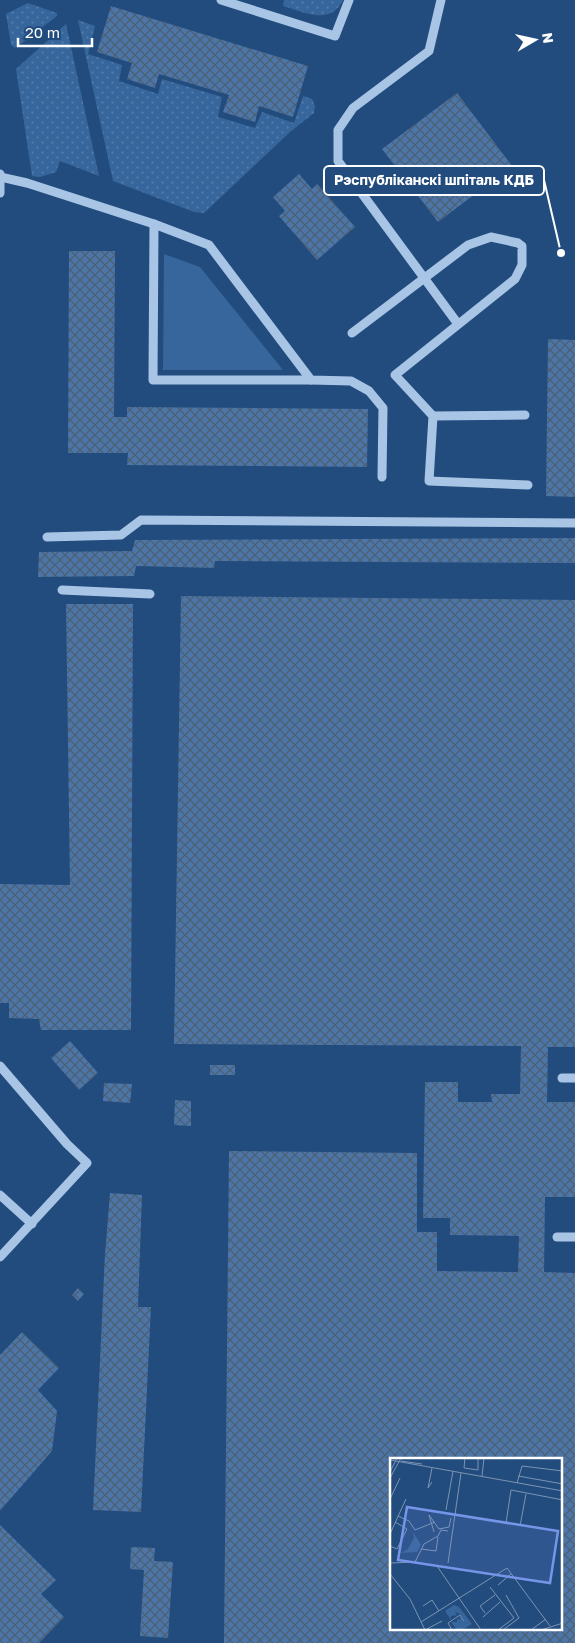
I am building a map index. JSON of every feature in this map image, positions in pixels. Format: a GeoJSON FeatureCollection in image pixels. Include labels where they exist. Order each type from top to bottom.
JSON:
{"type":"FeatureCollection","features":[{"type":"Feature","properties":{"kind":"street"},"geometry":{"type":"LineString","coordinates":[[221,0],[335,36],[349,0]]}},
{"type":"Feature","properties":{"kind":"street"},"geometry":{"type":"LineString","coordinates":[[441,0],[429,51],[353,108],[338,130],[338,161],[458,324]]}},
{"type":"Feature","properties":{"kind":"street"},"geometry":{"type":"LineString","coordinates":[[0,193],[0,175],[154,224],[209,245],[311,380]]}},
{"type":"Feature","properties":{"kind":"street"},"geometry":{"type":"LineString","coordinates":[[154,224],[153,380],[351,381],[369,390],[383,408],[382,477]]}},
{"type":"Feature","properties":{"kind":"street"},"geometry":{"type":"LineString","coordinates":[[352,333],[468,245],[491,237],[518,243],[522,246],[522,264],[515,278],[395,375],[432,416],[429,481],[528,485]]}},
{"type":"Feature","properties":{"kind":"street"},"geometry":{"type":"LineString","coordinates":[[432,416],[524,415]]}},
{"type":"Feature","properties":{"kind":"street"},"geometry":{"type":"LineString","coordinates":[[47,536],[121,535],[141,520],[575,523]]}},
{"type":"Feature","properties":{"kind":"street"},"geometry":{"type":"LineString","coordinates":[[62,590],[150,594]]}},
{"type":"Feature","properties":{"kind":"street"},"geometry":{"type":"LineString","coordinates":[[0,1066],[67,1144],[87,1163],[0,1257]]}},
{"type":"Feature","properties":{"kind":"street"},"geometry":{"type":"LineString","coordinates":[[562,1078],[575,1078]]}},
{"type":"Feature","properties":{"kind":"street"},"geometry":{"type":"LineString","coordinates":[[0,1195],[32,1224]]}},
{"type":"Feature","properties":{"kind":"street"},"geometry":{"type":"LineString","coordinates":[[557,1237],[575,1237]]}},
{"type":"Feature","properties":{"kind":"shaded area"},"geometry":{"type":"Polygon","coordinates":[[[284,0],[343,0],[338,8],[331,13],[316,15],[283,6],[284,0]]]}},
{"type":"Feature","properties":{"kind":"shaded area"},"geometry":{"type":"Polygon","coordinates":[[[28,3],[57,13],[57,16],[15,48],[11,45],[6,14],[28,3]]]}},
{"type":"Feature","properties":{"kind":"shaded area"},"geometry":{"type":"Polygon","coordinates":[[[78,20],[95,26],[88,54],[122,65],[119,81],[158,94],[162,79],[222,97],[218,117],[255,128],[262,112],[294,123],[303,96],[312,99],[315,106],[314,113],[290,132],[204,213],[194,212],[113,181],[78,20]]]}},
{"type":"Feature","properties":{"kind":"shaded area"},"geometry":{"type":"Polygon","coordinates":[[[66,24],[99,176],[60,161],[56,172],[40,177],[32,176],[16,69],[66,24]]]}},
{"type":"Feature","properties":{"kind":"shaded area"},"geometry":{"type":"Polygon","coordinates":[[[164,254],[200,267],[283,370],[163,370],[164,254]]]}},
{"type":"Feature","properties":{"kind":"building"},"geometry":{"type":"Polygon","coordinates":[[[111,6],[308,66],[293,117],[259,106],[255,122],[223,112],[229,95],[159,74],[155,88],[127,79],[132,63],[97,52],[111,6]]]}},
{"type":"Feature","properties":{"kind":"building"},"geometry":{"type":"Polygon","coordinates":[[[457,93],[512,166],[438,222],[382,149],[457,93]]]}},
{"type":"Feature","properties":{"kind":"building"},"geometry":{"type":"Polygon","coordinates":[[[299,174],[312,189],[317,184],[355,227],[317,260],[279,216],[285,211],[273,197],[299,174]]]}},
{"type":"Feature","properties":{"kind":"building"},"geometry":{"type":"Polygon","coordinates":[[[69,251],[115,251],[114,417],[127,417],[127,407],[368,409],[367,467],[127,465],[128,453],[68,453],[69,251]]]}},
{"type":"Feature","properties":{"kind":"building"},"geometry":{"type":"Polygon","coordinates":[[[548,339],[575,340],[575,497],[546,496],[548,339]]]}},
{"type":"Feature","properties":{"kind":"building"},"geometry":{"type":"Polygon","coordinates":[[[575,538],[575,563],[215,561],[214,568],[136,566],[134,576],[38,577],[39,552],[132,551],[135,540],[575,538]]]}},
{"type":"Feature","properties":{"kind":"building"},"geometry":{"type":"Polygon","coordinates":[[[181,596],[575,600],[575,1047],[548,1047],[547,1102],[575,1102],[575,1197],[545,1197],[544,1272],[575,1273],[575,1643],[224,1643],[229,1151],[417,1153],[417,1232],[437,1232],[437,1271],[518,1272],[519,1236],[450,1235],[450,1218],[423,1218],[425,1082],[458,1082],[458,1102],[492,1102],[491,1094],[520,1094],[521,1046],[174,1044],[181,596]]]}},
{"type":"Feature","properties":{"kind":"building"},"geometry":{"type":"Polygon","coordinates":[[[66,604],[133,604],[131,1030],[41,1030],[39,1019],[9,1018],[9,1003],[0,1003],[0,884],[70,885],[66,604]]]}},
{"type":"Feature","properties":{"kind":"building"},"geometry":{"type":"Polygon","coordinates":[[[70,1041],[98,1073],[79,1090],[51,1058],[70,1041]]]}},
{"type":"Feature","properties":{"kind":"building"},"geometry":{"type":"Polygon","coordinates":[[[210,1065],[235,1065],[235,1075],[210,1075],[210,1065]]]}},
{"type":"Feature","properties":{"kind":"building"},"geometry":{"type":"Polygon","coordinates":[[[104,1083],[132,1084],[130,1103],[103,1101],[104,1083]]]}},
{"type":"Feature","properties":{"kind":"building"},"geometry":{"type":"Polygon","coordinates":[[[175,1100],[191,1101],[191,1126],[174,1125],[175,1100]]]}},
{"type":"Feature","properties":{"kind":"building"},"geometry":{"type":"Polygon","coordinates":[[[110,1193],[142,1195],[138,1307],[151,1307],[141,1512],[93,1510],[105,1254],[110,1193]]]}},
{"type":"Feature","properties":{"kind":"building"},"geometry":{"type":"Polygon","coordinates":[[[78,1288],[84,1294],[78,1301],[72,1295],[78,1288]]]}},
{"type":"Feature","properties":{"kind":"building"},"geometry":{"type":"Polygon","coordinates":[[[22,1332],[59,1368],[38,1390],[57,1411],[52,1451],[0,1511],[0,1355],[22,1332]]]}},
{"type":"Feature","properties":{"kind":"building"},"geometry":{"type":"Polygon","coordinates":[[[0,1525],[56,1580],[41,1594],[64,1617],[39,1643],[0,1643],[0,1525]]]}},
{"type":"Feature","properties":{"kind":"building"},"geometry":{"type":"Polygon","coordinates":[[[131,1547],[155,1548],[154,1561],[173,1562],[168,1638],[140,1636],[144,1570],[130,1569],[131,1547]]]}},
{"type":"Feature","properties":{"kind":"place","name":"Рэспубліканскі шпіталь КДБ"},"geometry":{"type":"Point","coordinates":[561,253]}}]}
